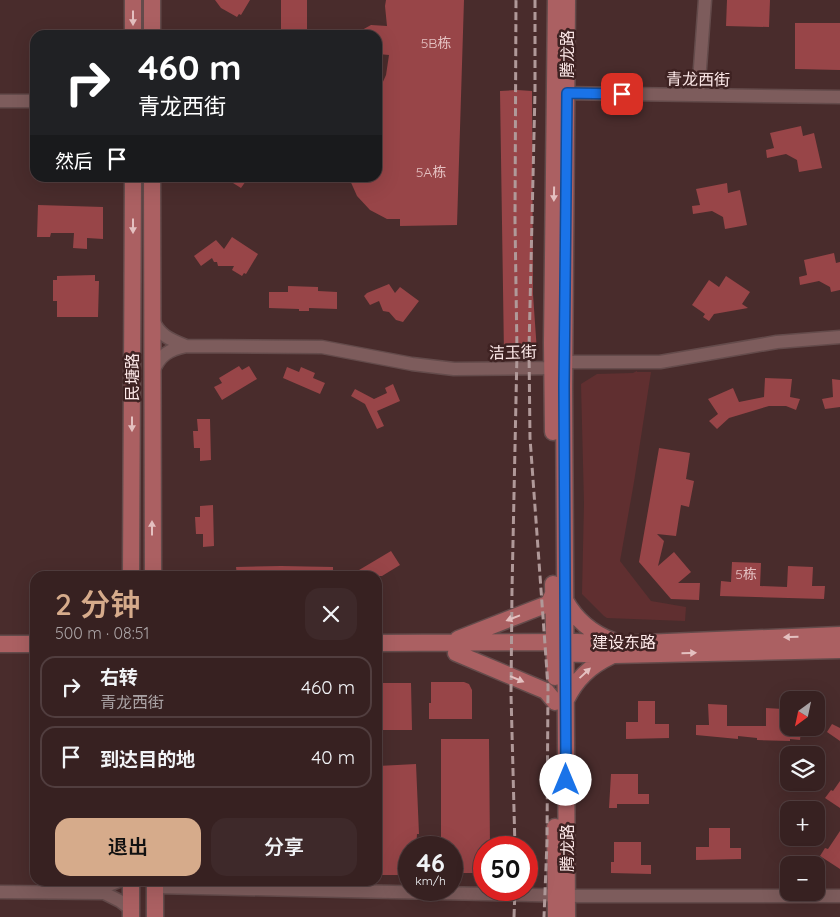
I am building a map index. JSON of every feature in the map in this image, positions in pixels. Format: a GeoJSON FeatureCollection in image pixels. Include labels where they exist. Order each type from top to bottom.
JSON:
{"type":"FeatureCollection","features":[{"type":"Feature","properties":{"kind":"main road"},"geometry":{"type":"LineString","coordinates":[[133,0],[133,30]]}},
{"type":"Feature","properties":{"kind":"main road"},"geometry":{"type":"LineString","coordinates":[[152,0],[152,30]]}},
{"type":"Feature","properties":{"kind":"main road","name":"腾龙路"},"geometry":{"type":"LineString","coordinates":[[556,917],[561,896],[559,365],[561,93],[558,3]]}},
{"type":"Feature","properties":{"kind":"main road","name":"民塘路"},"geometry":{"type":"LineString","coordinates":[[131,571],[133,182]]}},
{"type":"Feature","properties":{"kind":"main road","name":"民塘路"},"geometry":{"type":"LineString","coordinates":[[152,182],[152,571]]}},
{"type":"Feature","properties":{"kind":"main road"},"geometry":{"type":"LineString","coordinates":[[559,597],[586,626],[616,649],[579,677],[560,701],[546,691],[452,648],[559,597]]}},
{"type":"Feature","properties":{"kind":"main road","name":"建设东路"},"geometry":{"type":"LineString","coordinates":[[616,649],[840,636]]}},
{"type":"Feature","properties":{"kind":"main road","name":"建设东路"},"geometry":{"type":"LineString","coordinates":[[382,643],[452,648]]}},
{"type":"Feature","properties":{"kind":"main road"},"geometry":{"type":"LineString","coordinates":[[0,644],[30,644]]}},
{"type":"Feature","properties":{"kind":"main road","name":"建设东路"},"geometry":{"type":"LineString","coordinates":[[382,653],[452,648],[560,647],[840,650]]}},
{"type":"Feature","properties":{"kind":"main road"},"geometry":{"type":"LineString","coordinates":[[0,654],[30,654]]}},
{"type":"Feature","properties":{"kind":"main road"},"geometry":{"type":"LineString","coordinates":[[131,886],[131,916]]}},
{"type":"Feature","properties":{"kind":"main road"},"geometry":{"type":"LineString","coordinates":[[155,886],[155,917]]}},
{"type":"Feature","properties":{"kind":"main road","name":"腾龙路"},"geometry":{"type":"LineString","coordinates":[[561,896],[567,917]]}},
{"type":"Feature","properties":{"kind":"street"},"geometry":{"type":"LineString","coordinates":[[698,95],[705,0]]}},
{"type":"Feature","properties":{"kind":"street","name":"青龙西街"},"geometry":{"type":"LineString","coordinates":[[561,93],[840,97]]}},
{"type":"Feature","properties":{"kind":"street"},"geometry":{"type":"LineString","coordinates":[[0,101],[30,101]]}},
{"type":"Feature","properties":{"kind":"street"},"geometry":{"type":"LineString","coordinates":[[152,314],[159,332],[169,339],[186,346]]}},
{"type":"Feature","properties":{"kind":"street","name":"洁玉街"},"geometry":{"type":"LineString","coordinates":[[186,346],[314,347],[412,364],[454,369],[660,362],[776,342],[840,337]]}},
{"type":"Feature","properties":{"kind":"street"},"geometry":{"type":"LineString","coordinates":[[151,377],[161,357],[168,351],[186,346]]}},
{"type":"Feature","properties":{"kind":"street"},"geometry":{"type":"LineString","coordinates":[[0,884],[30,884]]}},
{"type":"Feature","properties":{"kind":"street"},"geometry":{"type":"LineString","coordinates":[[331,886],[561,896],[840,896]]}},
{"type":"Feature","properties":{"kind":"street"},"geometry":{"type":"LineString","coordinates":[[0,892],[104,894],[112,896],[128,907],[131,916]]}},
{"type":"Feature","properties":{"kind":"shaded area"},"geometry":{"type":"Polygon","coordinates":[[[637,371],[651,372],[620,561],[651,601],[686,607],[685,621],[607,618],[582,594],[584,503],[581,384],[597,374],[633,373],[637,371]]]}},
{"type":"Feature","properties":{"kind":"building"},"geometry":{"type":"Polygon","coordinates":[[[215,0],[250,0],[241,15],[239,14],[237,17],[221,8],[215,0]]]}},
{"type":"Feature","properties":{"kind":"building"},"geometry":{"type":"Polygon","coordinates":[[[281,0],[307,0],[307,30],[281,30],[281,0]]]}},
{"type":"Feature","properties":{"kind":"building"},"geometry":{"type":"Polygon","coordinates":[[[386,0],[464,0],[457,225],[400,226],[400,219],[387,219],[370,210],[357,196],[351,182],[382,182],[382,84],[386,75],[389,55],[382,54],[382,30],[362,30],[371,25],[387,26],[386,0]]]}},
{"type":"Feature","properties":{"kind":"building"},"geometry":{"type":"Polygon","coordinates":[[[727,0],[770,0],[769,27],[726,26],[727,0]]]}},
{"type":"Feature","properties":{"kind":"building"},"geometry":{"type":"Polygon","coordinates":[[[795,23],[840,23],[840,70],[795,69],[795,23]]]}},
{"type":"Feature","properties":{"kind":"building"},"geometry":{"type":"Polygon","coordinates":[[[500,91],[532,91],[533,294],[537,352],[504,354],[500,91]]]}},
{"type":"Feature","properties":{"kind":"building"},"geometry":{"type":"Polygon","coordinates":[[[801,126],[803,136],[814,133],[822,168],[799,172],[797,160],[786,154],[767,158],[766,150],[774,148],[770,133],[801,126]]]}},
{"type":"Feature","properties":{"kind":"building"},"geometry":{"type":"Polygon","coordinates":[[[231,182],[245,182],[241,188],[231,182]]]}},
{"type":"Feature","properties":{"kind":"building"},"geometry":{"type":"Polygon","coordinates":[[[727,183],[728,193],[740,190],[747,225],[725,229],[723,217],[712,211],[693,214],[692,206],[700,205],[696,189],[727,183]]]}},
{"type":"Feature","properties":{"kind":"building"},"geometry":{"type":"Polygon","coordinates":[[[38,205],[103,207],[103,239],[87,238],[87,249],[73,248],[74,233],[51,233],[50,237],[37,237],[38,205]]]}},
{"type":"Feature","properties":{"kind":"building"},"geometry":{"type":"Polygon","coordinates":[[[232,237],[258,254],[246,274],[244,273],[242,276],[232,270],[234,266],[218,266],[217,262],[214,262],[212,258],[201,266],[194,256],[216,240],[224,249],[232,237]]]}},
{"type":"Feature","properties":{"kind":"building"},"geometry":{"type":"Polygon","coordinates":[[[834,253],[836,263],[840,262],[840,290],[831,292],[830,287],[819,281],[800,285],[799,277],[807,275],[804,260],[834,253]]]}},
{"type":"Feature","properties":{"kind":"building"},"geometry":{"type":"Polygon","coordinates":[[[95,275],[95,281],[99,281],[98,317],[57,317],[57,301],[53,301],[53,280],[57,280],[57,276],[95,275]]]}},
{"type":"Feature","properties":{"kind":"building"},"geometry":{"type":"Polygon","coordinates":[[[726,276],[750,292],[742,304],[748,308],[714,314],[709,321],[703,317],[705,314],[692,305],[709,280],[719,287],[726,276]]]}},
{"type":"Feature","properties":{"kind":"building"},"geometry":{"type":"Polygon","coordinates":[[[389,284],[395,293],[400,287],[419,301],[403,322],[396,320],[389,312],[383,311],[379,301],[370,305],[364,296],[389,284]]]}},
{"type":"Feature","properties":{"kind":"building"},"geometry":{"type":"Polygon","coordinates":[[[288,286],[318,287],[318,291],[337,292],[337,309],[309,308],[309,311],[299,311],[299,309],[269,308],[269,292],[288,292],[288,286]]]}},
{"type":"Feature","properties":{"kind":"building"},"geometry":{"type":"Polygon","coordinates":[[[239,366],[242,370],[249,366],[257,379],[222,400],[214,387],[222,383],[219,378],[239,366]]]}},
{"type":"Feature","properties":{"kind":"building"},"geometry":{"type":"Polygon","coordinates":[[[287,367],[299,372],[301,367],[315,373],[313,378],[325,383],[320,394],[283,378],[287,367]]]}},
{"type":"Feature","properties":{"kind":"building"},"geometry":{"type":"Polygon","coordinates":[[[765,378],[792,379],[790,397],[800,399],[796,410],[786,406],[769,406],[729,418],[717,429],[709,421],[718,414],[708,399],[733,388],[739,402],[764,397],[765,378]]]}},
{"type":"Feature","properties":{"kind":"building"},"geometry":{"type":"Polygon","coordinates":[[[832,379],[840,380],[840,407],[825,409],[822,399],[833,397],[832,379]]]}},
{"type":"Feature","properties":{"kind":"building"},"geometry":{"type":"Polygon","coordinates":[[[393,384],[400,401],[377,411],[384,426],[377,429],[365,404],[351,396],[355,389],[374,399],[387,393],[385,388],[393,384]]]}},
{"type":"Feature","properties":{"kind":"building"},"geometry":{"type":"Polygon","coordinates":[[[197,419],[210,419],[211,460],[200,461],[200,448],[194,448],[193,431],[198,431],[197,419]]]}},
{"type":"Feature","properties":{"kind":"building"},"geometry":{"type":"Polygon","coordinates":[[[659,448],[690,453],[686,479],[694,481],[689,507],[681,505],[676,536],[657,534],[664,541],[658,566],[674,552],[691,572],[678,583],[700,583],[699,600],[671,599],[639,562],[659,448]]]}},
{"type":"Feature","properties":{"kind":"building"},"geometry":{"type":"Polygon","coordinates":[[[213,505],[214,546],[203,547],[203,534],[196,534],[195,517],[200,517],[200,506],[213,505]]]}},
{"type":"Feature","properties":{"kind":"building"},"geometry":{"type":"Polygon","coordinates":[[[391,551],[400,565],[382,576],[382,571],[357,571],[391,551]]]}},
{"type":"Feature","properties":{"kind":"building"},"geometry":{"type":"Polygon","coordinates":[[[732,562],[761,563],[760,586],[787,587],[788,566],[813,567],[812,586],[825,586],[824,599],[720,596],[721,581],[731,582],[732,562]]]}},
{"type":"Feature","properties":{"kind":"building"},"geometry":{"type":"Polygon","coordinates":[[[236,567],[333,567],[333,571],[236,571],[236,567]]]}},
{"type":"Feature","properties":{"kind":"building"},"geometry":{"type":"Polygon","coordinates":[[[431,682],[464,682],[469,684],[472,690],[472,719],[429,719],[431,682]]]}},
{"type":"Feature","properties":{"kind":"building"},"geometry":{"type":"Polygon","coordinates":[[[382,683],[411,683],[412,730],[382,730],[382,683]]]}},
{"type":"Feature","properties":{"kind":"building"},"geometry":{"type":"Polygon","coordinates":[[[638,701],[655,701],[655,724],[669,724],[669,738],[626,739],[626,722],[638,722],[638,701]]]}},
{"type":"Feature","properties":{"kind":"building"},"geometry":{"type":"Polygon","coordinates":[[[708,704],[727,705],[727,726],[766,726],[766,708],[780,709],[780,736],[800,736],[800,740],[757,740],[757,738],[738,736],[738,739],[696,735],[696,725],[709,725],[708,704]]]}},
{"type":"Feature","properties":{"kind":"building"},"geometry":{"type":"Polygon","coordinates":[[[832,724],[840,728],[840,741],[827,732],[832,724]]]}},
{"type":"Feature","properties":{"kind":"building"},"geometry":{"type":"Polygon","coordinates":[[[441,739],[489,739],[490,836],[473,836],[473,873],[463,873],[463,836],[441,836],[441,739]]]}},
{"type":"Feature","properties":{"kind":"building"},"geometry":{"type":"Polygon","coordinates":[[[416,764],[419,834],[417,836],[398,836],[398,875],[382,875],[382,766],[416,764]]]}},
{"type":"Feature","properties":{"kind":"building"},"geometry":{"type":"Polygon","coordinates":[[[611,774],[638,774],[638,794],[649,794],[649,804],[617,804],[617,808],[609,808],[611,774]]]}},
{"type":"Feature","properties":{"kind":"building"},"geometry":{"type":"Polygon","coordinates":[[[840,781],[840,808],[825,798],[840,781]]]}},
{"type":"Feature","properties":{"kind":"building"},"geometry":{"type":"Polygon","coordinates":[[[709,828],[730,828],[730,848],[741,848],[741,859],[696,860],[696,847],[709,847],[709,828]]]}},
{"type":"Feature","properties":{"kind":"building"},"geometry":{"type":"Polygon","coordinates":[[[840,831],[840,869],[825,859],[825,856],[820,856],[825,848],[828,849],[840,831]]]}},
{"type":"Feature","properties":{"kind":"building"},"geometry":{"type":"Polygon","coordinates":[[[614,842],[641,842],[641,865],[651,865],[651,874],[611,873],[611,862],[614,862],[614,842]]]}},
{"type":"Feature","properties":{"kind":"railway"},"geometry":{"type":"LineString","coordinates":[[515,836],[511,694],[517,352],[515,221],[516,0]]}},
{"type":"Feature","properties":{"kind":"railway"},"geometry":{"type":"LineString","coordinates":[[535,0],[535,91],[529,349],[530,438],[548,686],[547,842],[544,917]]}},
{"type":"Feature","properties":{"kind":"railway"},"geometry":{"type":"LineString","coordinates":[[514,917],[515,901]]}},
{"type":"Feature","properties":{"kind":"route"},"geometry":{"type":"LineString","coordinates":[[566,780],[564,386],[567,93],[622,94]]}}]}
